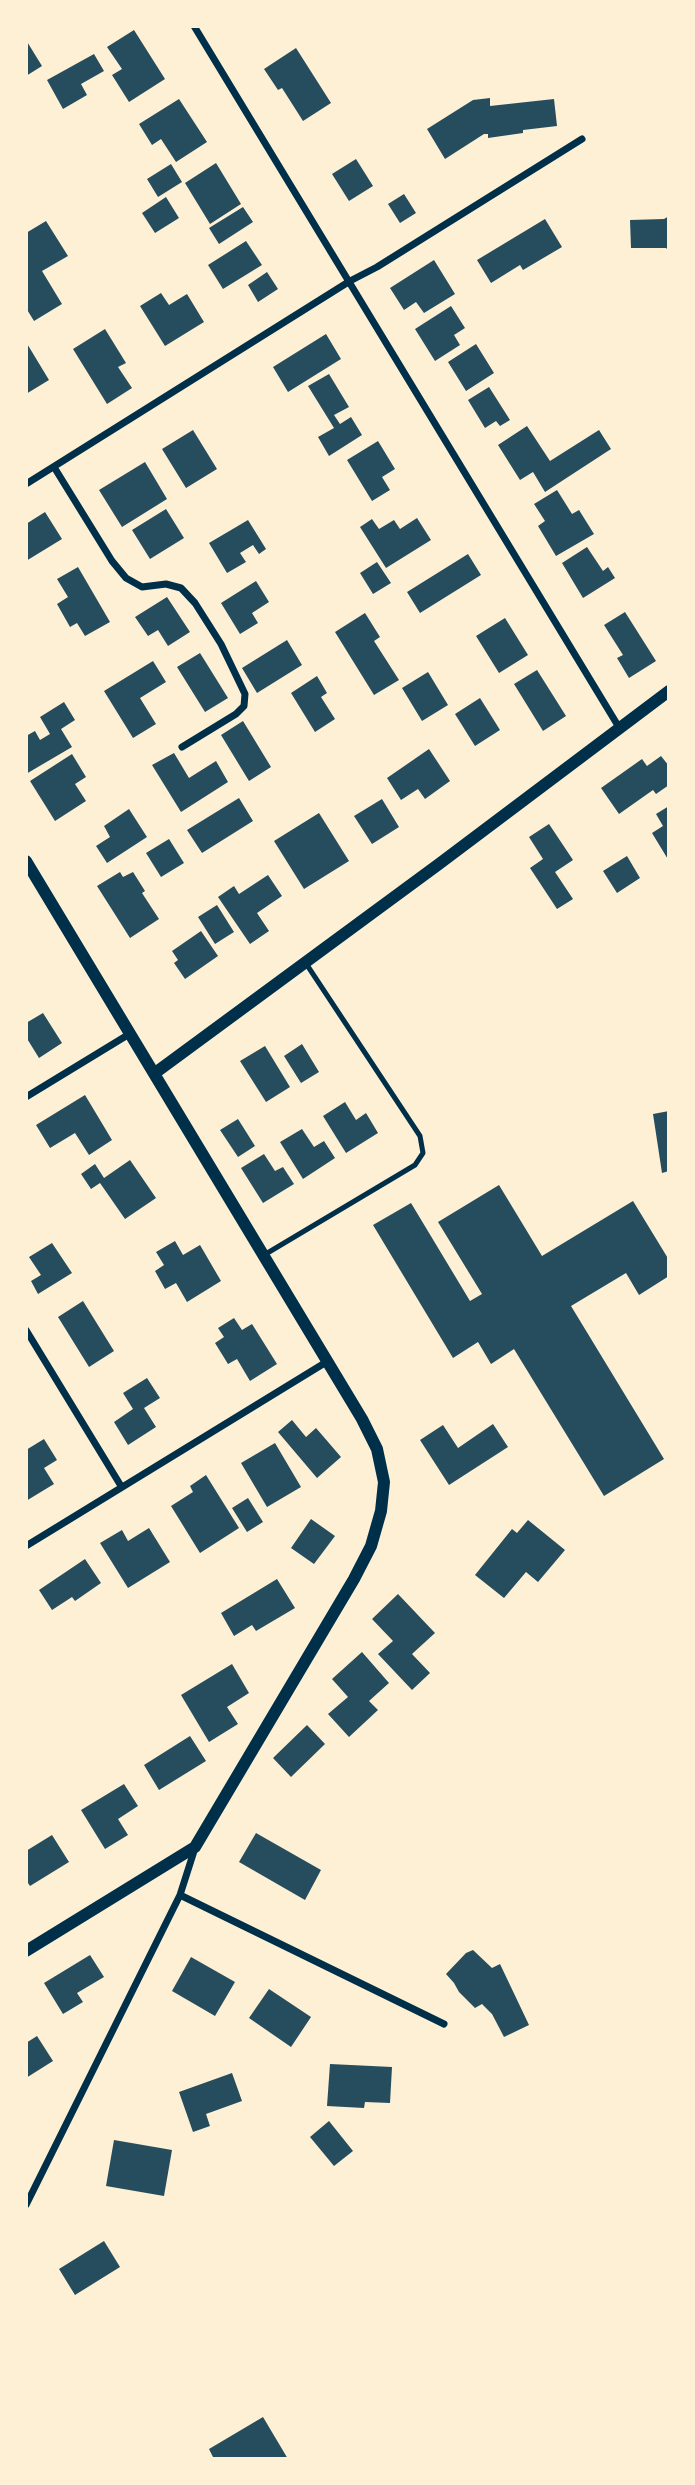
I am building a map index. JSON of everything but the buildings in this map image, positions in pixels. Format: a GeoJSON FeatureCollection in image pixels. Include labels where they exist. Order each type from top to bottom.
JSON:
{"type":"FeatureCollection","features":[{"type":"Feature","properties":{"kind":"street"},"geometry":{"type":"LineString","coordinates":[[194,26],[620,729]]}},
{"type":"Feature","properties":{"kind":"street"},"geometry":{"type":"LineString","coordinates":[[26,484],[349,281],[377,267],[582,139]]}},
{"type":"Feature","properties":{"kind":"street"},"geometry":{"type":"LineString","coordinates":[[54,467],[112,561],[126,578],[142,587],[166,584],[181,588],[195,603],[221,644],[245,694],[244,706],[236,713],[182,747]]}},
{"type":"Feature","properties":{"kind":"street"},"geometry":{"type":"LineString","coordinates":[[155,1073],[669,691]]}},
{"type":"Feature","properties":{"kind":"street"},"geometry":{"type":"LineString","coordinates":[[26,861],[362,1419],[377,1449],[384,1482],[381,1511],[371,1546],[195,1847],[180,1895],[26,2205]]}},
{"type":"Feature","properties":{"kind":"street"},"geometry":{"type":"LineString","coordinates":[[26,1097],[131,1033]]}},
{"type":"Feature","properties":{"kind":"street"},"geometry":{"type":"LineString","coordinates":[[26,1330],[121,1486]]}},
{"type":"Feature","properties":{"kind":"street"},"geometry":{"type":"LineString","coordinates":[[26,1546],[328,1362]]}},
{"type":"Feature","properties":{"kind":"street"},"geometry":{"type":"LineString","coordinates":[[26,1951],[195,1847]]}},
{"type":"Feature","properties":{"kind":"street"},"geometry":{"type":"LineString","coordinates":[[180,1895],[444,2024]]}},
{"type":"Feature","properties":{"kind":"lane"},"geometry":{"type":"LineString","coordinates":[[264,1255],[415,1165],[423,1153],[420,1136],[305,962]]}}]}
